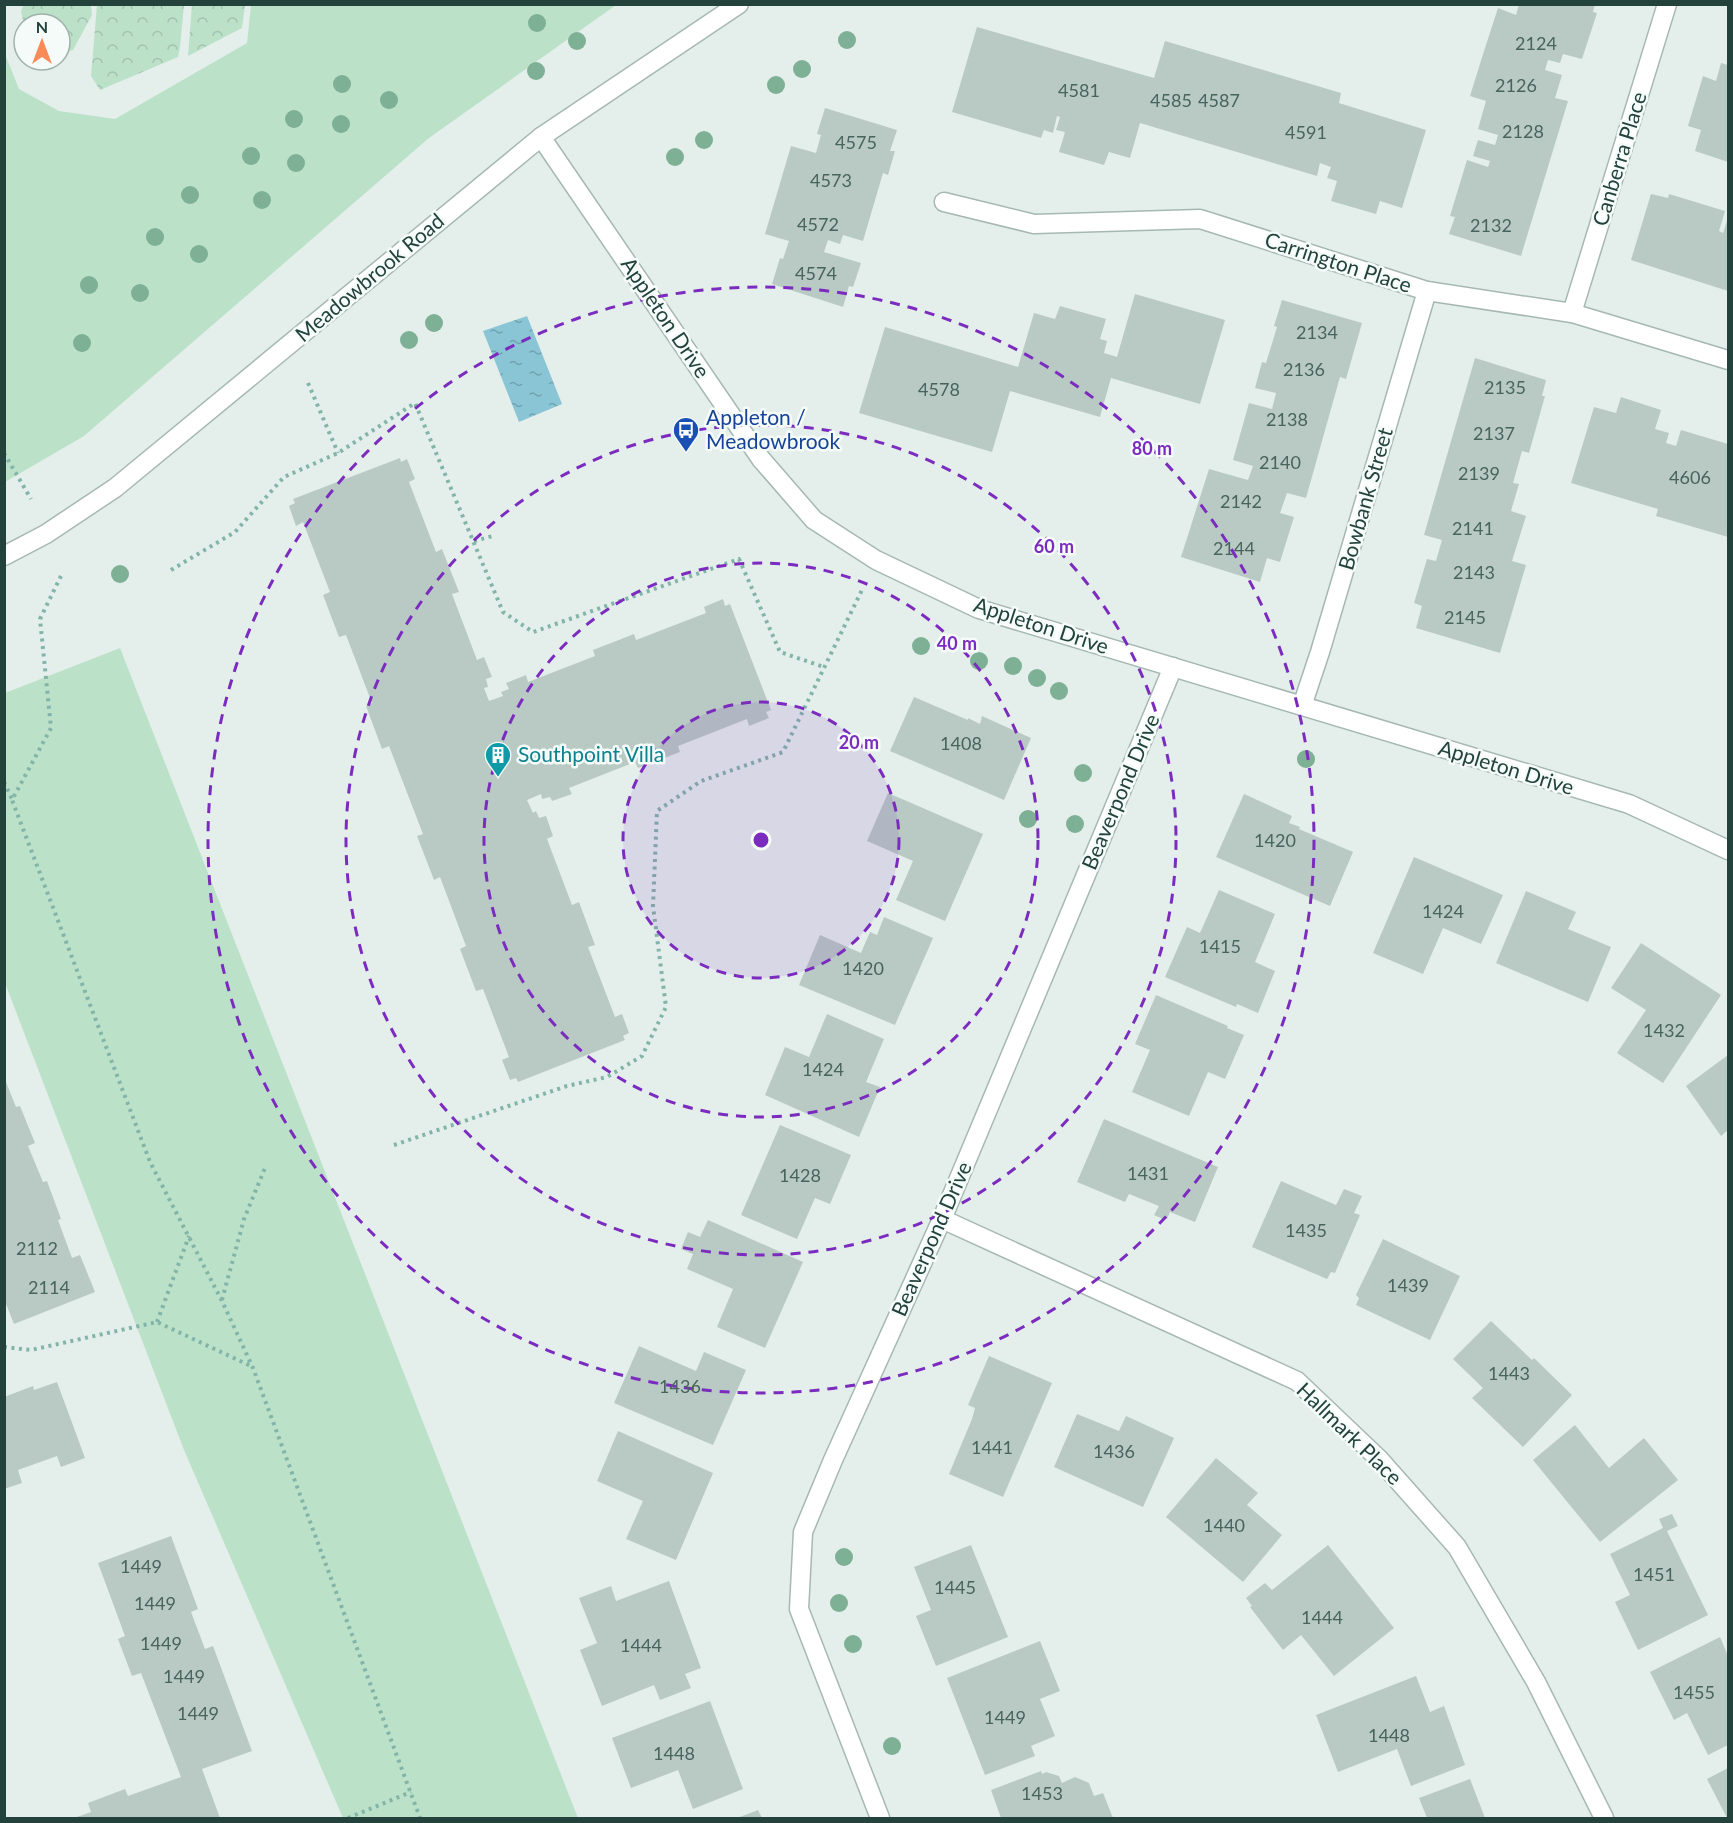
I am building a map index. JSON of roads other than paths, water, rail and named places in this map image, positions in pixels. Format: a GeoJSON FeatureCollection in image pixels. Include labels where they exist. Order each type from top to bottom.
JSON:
{"type":"FeatureCollection","features":[{"type":"Feature","properties":{"kind":"street","name":"Meadowbrook Road"},"geometry":{"type":"LineString","coordinates":[[4,556],[46,534],[116,488],[541,137],[739,4]]}},
{"type":"Feature","properties":{"kind":"street","name":"Canberra Place"},"geometry":{"type":"LineString","coordinates":[[1572,314],[1667,4]]}},
{"type":"Feature","properties":{"kind":"street","name":"Appleton Drive"},"geometry":{"type":"LineString","coordinates":[[541,137],[762,459],[814,520],[876,560],[979,609],[1629,804],[1728,850]]}},
{"type":"Feature","properties":{"kind":"street","name":"Carrington Place"},"geometry":{"type":"LineString","coordinates":[[944,202],[1034,224],[1200,219],[1427,291],[1572,314],[1728,360]]}},
{"type":"Feature","properties":{"kind":"street","name":"Bowbank Street"},"geometry":{"type":"LineString","coordinates":[[1302,706],[1324,641],[1427,291]]}},
{"type":"Feature","properties":{"kind":"street","name":"Beaverpond Drive"},"geometry":{"type":"LineString","coordinates":[[880,1818],[799,1609],[803,1532],[942,1219],[1173,667]]}},
{"type":"Feature","properties":{"kind":"street","name":"Hallmark Place"},"geometry":{"type":"LineString","coordinates":[[942,1219],[1297,1382],[1379,1459],[1457,1547],[1536,1682],[1604,1818]]}},
{"type":"Feature","properties":{"kind":"water"},"geometry":{"type":"Polygon","coordinates":[[[527,316],[562,404],[519,422],[483,331],[527,316]]]}},
{"type":"Feature","properties":{"kind":"place","name":"Appleton / Meadowbrook"},"geometry":{"type":"Point","coordinates":[686,453]}},
{"type":"Feature","properties":{"kind":"place","name":"Southpoint Villa"},"geometry":{"type":"Point","coordinates":[498,778]}}]}
